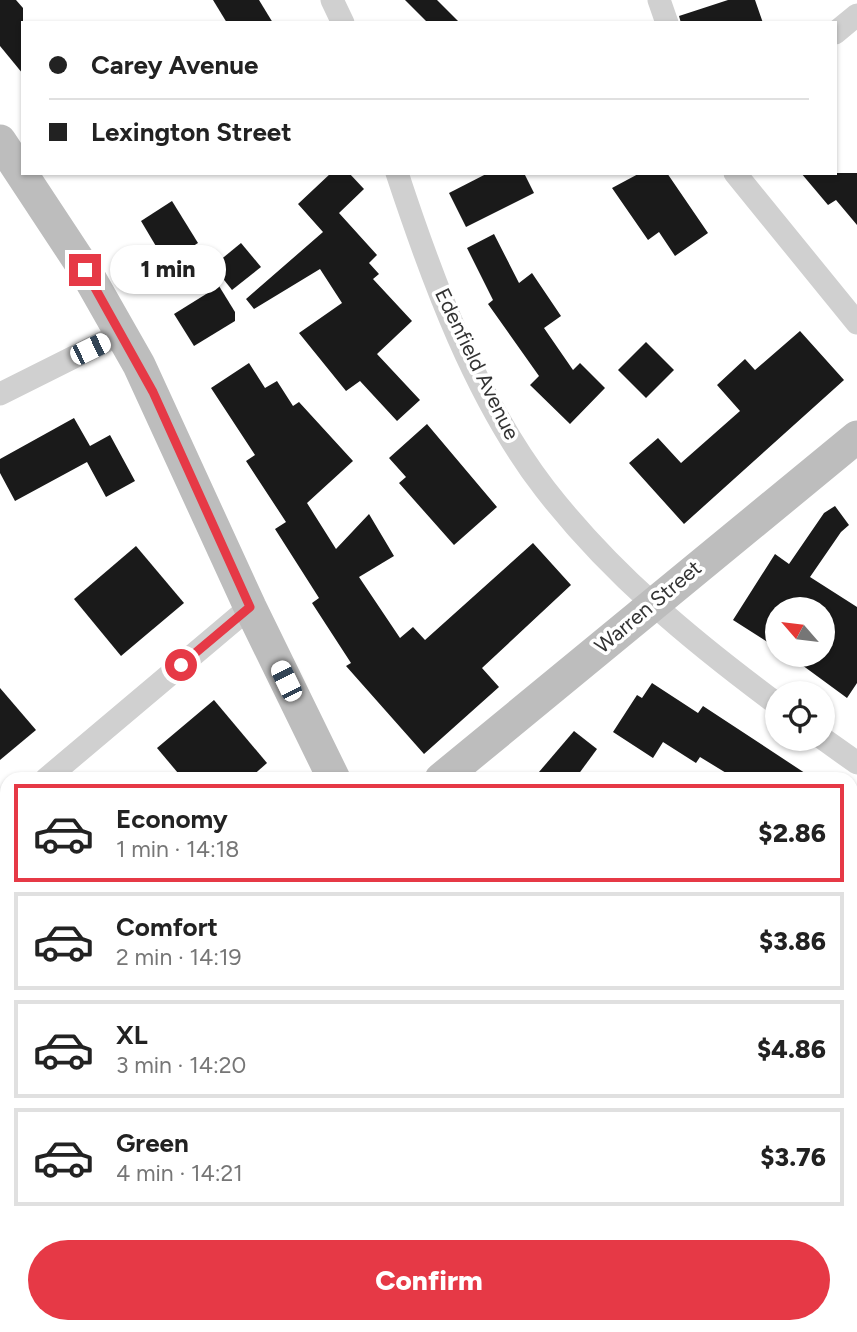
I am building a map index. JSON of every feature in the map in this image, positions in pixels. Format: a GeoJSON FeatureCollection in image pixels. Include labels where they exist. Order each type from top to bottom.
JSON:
{"type":"FeatureCollection","features":[{"type":"Feature","properties":{"kind":"street"},"geometry":{"type":"LineString","coordinates":[[332,0],[342,21]]}},
{"type":"Feature","properties":{"kind":"street"},"geometry":{"type":"LineString","coordinates":[[659,0],[666,21]]}},
{"type":"Feature","properties":{"kind":"street"},"geometry":{"type":"LineString","coordinates":[[837,31],[857,15]]}},
{"type":"Feature","properties":{"kind":"street"},"geometry":{"type":"LineString","coordinates":[[0,141],[21,172]]}},
{"type":"Feature","properties":{"kind":"street"},"geometry":{"type":"LineString","coordinates":[[23,175],[66,239],[122,333],[168,423],[250,607],[331,772]]}},
{"type":"Feature","properties":{"kind":"street","name":"Edenfield Avenue"},"geometry":{"type":"LineString","coordinates":[[398,175],[417,235],[463,345],[500,421],[544,488],[651,604],[691,640],[765,695]]}},
{"type":"Feature","properties":{"kind":"street"},"geometry":{"type":"LineString","coordinates":[[737,175],[857,323]]}},
{"type":"Feature","properties":{"kind":"street"},"geometry":{"type":"LineString","coordinates":[[0,394],[122,333]]}},
{"type":"Feature","properties":{"kind":"street","name":"Warren Street"},"geometry":{"type":"LineString","coordinates":[[449,772],[857,437]]}},
{"type":"Feature","properties":{"kind":"street"},"geometry":{"type":"LineString","coordinates":[[54,772],[250,607]]}},
{"type":"Feature","properties":{"kind":"street"},"geometry":{"type":"LineString","coordinates":[[835,747],[857,763]]}},
{"type":"Feature","properties":{"kind":"building"},"geometry":{"type":"Polygon","coordinates":[[[0,0],[16,0],[23,8],[21,72],[0,46],[0,0]]]}},
{"type":"Feature","properties":{"kind":"building"},"geometry":{"type":"Polygon","coordinates":[[[213,0],[259,0],[272,21],[226,21],[213,0]]]}},
{"type":"Feature","properties":{"kind":"building"},"geometry":{"type":"Polygon","coordinates":[[[405,0],[437,0],[458,21],[426,21],[405,0]]]}},
{"type":"Feature","properties":{"kind":"building"},"geometry":{"type":"Polygon","coordinates":[[[728,0],[755,0],[762,21],[680,21],[679,16],[728,0]]]}},
{"type":"Feature","properties":{"kind":"building"},"geometry":{"type":"Polygon","coordinates":[[[857,173],[857,225],[836,200],[828,205],[803,175],[857,173]]]}},
{"type":"Feature","properties":{"kind":"building"},"geometry":{"type":"Polygon","coordinates":[[[329,175],[351,175],[364,189],[339,213],[377,255],[369,263],[379,274],[373,279],[412,321],[377,354],[420,400],[397,421],[360,381],[346,391],[299,333],[342,303],[320,269],[254,309],[246,299],[323,232],[298,204],[329,175]]]}},
{"type":"Feature","properties":{"kind":"building"},"geometry":{"type":"Polygon","coordinates":[[[484,175],[525,175],[534,193],[466,227],[449,193],[484,175]]]}},
{"type":"Feature","properties":{"kind":"building"},"geometry":{"type":"Polygon","coordinates":[[[636,175],[668,175],[708,233],[675,256],[659,232],[648,240],[612,188],[636,175]]]}},
{"type":"Feature","properties":{"kind":"building"},"geometry":{"type":"Polygon","coordinates":[[[172,201],[198,243],[166,263],[141,221],[172,201]]]}},
{"type":"Feature","properties":{"kind":"building"},"geometry":{"type":"Polygon","coordinates":[[[494,234],[519,283],[532,273],[561,316],[544,328],[573,370],[580,363],[605,388],[570,424],[530,385],[539,376],[488,304],[493,300],[467,248],[494,234]]]}},
{"type":"Feature","properties":{"kind":"building"},"geometry":{"type":"Polygon","coordinates":[[[241,243],[261,267],[232,290],[213,266],[241,243]]]}},
{"type":"Feature","properties":{"kind":"building"},"geometry":{"type":"Polygon","coordinates":[[[219,286],[235,312],[235,321],[194,346],[174,314],[219,286]]]}},
{"type":"Feature","properties":{"kind":"building"},"geometry":{"type":"Polygon","coordinates":[[[800,331],[844,380],[684,524],[629,463],[658,438],[681,463],[740,411],[717,385],[745,359],[755,370],[800,331]]]}},
{"type":"Feature","properties":{"kind":"building"},"geometry":{"type":"Polygon","coordinates":[[[646,342],[674,370],[646,398],[618,370],[646,342]]]}},
{"type":"Feature","properties":{"kind":"building"},"geometry":{"type":"Polygon","coordinates":[[[249,363],[265,388],[277,381],[293,406],[299,402],[353,461],[307,503],[336,549],[369,514],[394,556],[359,577],[400,638],[413,627],[425,640],[533,543],[571,585],[482,668],[499,687],[424,754],[346,666],[351,663],[312,603],[319,598],[275,529],[286,522],[246,461],[255,455],[211,388],[249,363]]]}},
{"type":"Feature","properties":{"kind":"building"},"geometry":{"type":"Polygon","coordinates":[[[74,418],[90,446],[110,435],[135,481],[106,497],[87,462],[15,501],[0,473],[0,459],[74,418]]]}},
{"type":"Feature","properties":{"kind":"building"},"geometry":{"type":"Polygon","coordinates":[[[427,424],[497,507],[454,545],[399,483],[406,477],[389,458],[427,424]]]}},
{"type":"Feature","properties":{"kind":"building"},"geometry":{"type":"Polygon","coordinates":[[[835,506],[849,525],[841,532],[810,577],[857,607],[857,683],[847,698],[835,689],[835,681],[824,681],[805,667],[835,667],[835,597],[765,597],[765,640],[733,620],[775,554],[789,564],[824,513],[835,506]]]}},
{"type":"Feature","properties":{"kind":"building"},"geometry":{"type":"Polygon","coordinates":[[[136,546],[184,603],[121,656],[74,599],[136,546]]]}},
{"type":"Feature","properties":{"kind":"building"},"geometry":{"type":"Polygon","coordinates":[[[652,683],[698,713],[703,706],[765,747],[765,751],[771,751],[803,772],[725,772],[700,757],[696,763],[663,742],[653,758],[613,732],[637,695],[642,698],[652,683]]]}},
{"type":"Feature","properties":{"kind":"building"},"geometry":{"type":"Polygon","coordinates":[[[0,688],[36,730],[0,760],[0,688]]]}},
{"type":"Feature","properties":{"kind":"building"},"geometry":{"type":"Polygon","coordinates":[[[214,700],[267,763],[257,772],[177,772],[157,748],[214,700]]]}},
{"type":"Feature","properties":{"kind":"building"},"geometry":{"type":"Polygon","coordinates":[[[574,731],[597,749],[580,772],[539,772],[574,731]]]}},
{"type":"Feature","properties":{"kind":"route"},"geometry":{"type":"LineString","coordinates":[[85,270],[153,392],[250,607],[181,665]]}}]}
